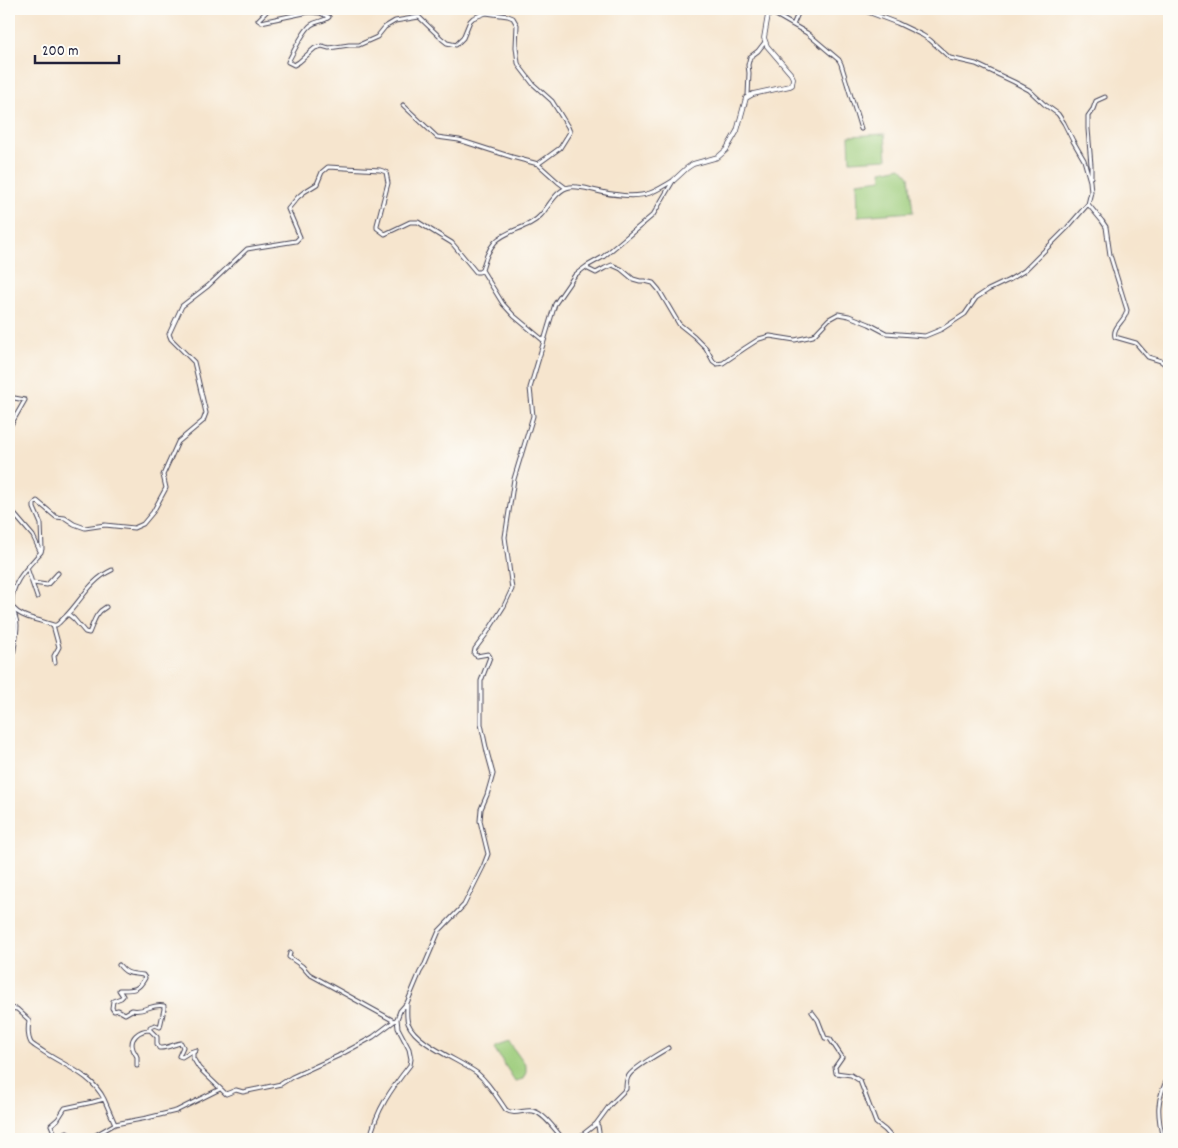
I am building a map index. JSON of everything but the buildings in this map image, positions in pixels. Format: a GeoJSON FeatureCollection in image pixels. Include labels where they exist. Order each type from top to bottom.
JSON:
{"type":"FeatureCollection","features":[{"type":"Feature","properties":{"kind":"street"},"geometry":{"type":"LineString","coordinates":[[269,9],[258,20],[261,22],[309,12],[320,12],[329,17],[327,20],[311,24],[288,62],[294,64],[315,48],[322,46],[329,48],[359,45],[377,37],[385,27],[395,21],[406,18],[419,16],[442,39],[456,45],[473,18],[486,13],[512,18],[517,25],[516,47],[518,64],[532,84],[552,100],[570,132],[560,148],[538,164]]}},
{"type":"Feature","properties":{"kind":"street"},"geometry":{"type":"LineString","coordinates":[[793,25],[800,9]]}},
{"type":"Feature","properties":{"kind":"street"},"geometry":{"type":"LineString","coordinates":[[860,9],[922,35],[950,58],[976,64],[1029,90],[1058,114],[1064,123],[1084,160],[1089,175],[1091,192]]}},
{"type":"Feature","properties":{"kind":"street"},"geometry":{"type":"LineString","coordinates":[[748,96],[792,85],[793,78],[791,74],[765,42],[769,10],[812,36],[839,60],[861,129]]}},
{"type":"Feature","properties":{"kind":"street"},"geometry":{"type":"LineString","coordinates":[[9,668],[12,664],[17,623],[10,597],[13,588],[22,574],[41,552],[41,524],[34,508],[35,502],[37,501],[56,517],[65,518],[85,528],[104,525],[134,528],[143,524],[153,512],[166,488],[163,475],[178,442],[203,421],[206,413],[194,362],[171,340],[169,334],[182,306],[208,286],[247,249],[296,241],[300,237],[288,209],[298,197],[317,184],[322,172],[328,167],[386,172],[388,183],[377,225],[378,228],[385,234],[405,224],[418,222],[452,243],[476,272],[479,272],[482,270],[491,248],[496,242],[507,233],[537,219],[554,198],[566,188],[576,186],[603,193],[636,196],[651,192],[674,180],[692,164],[718,158],[726,150],[737,132],[748,96],[748,65],[750,57],[765,42]]}},
{"type":"Feature","properties":{"kind":"street"},"geometry":{"type":"LineString","coordinates":[[586,266],[588,270],[596,273],[612,265],[621,269],[633,279],[653,283],[679,324],[706,348],[713,361],[717,364],[723,363],[760,339],[770,336],[795,340],[813,336],[829,319],[838,314],[856,318],[886,333],[925,336],[942,329],[965,314],[976,298],[988,290],[1024,271],[1088,204],[1091,192],[1091,164],[1088,116],[1096,100],[1105,97]]}},
{"type":"Feature","properties":{"kind":"street"},"geometry":{"type":"LineString","coordinates":[[403,105],[438,137],[459,140],[538,164],[566,188]]}},
{"type":"Feature","properties":{"kind":"street"},"geometry":{"type":"LineString","coordinates":[[137,1066],[137,1058],[132,1047],[133,1038],[144,1030],[150,1030],[157,1037],[159,1048],[166,1048],[181,1043],[183,1047],[179,1056],[182,1057],[196,1050],[193,1058],[199,1068],[226,1094],[236,1090],[243,1092],[281,1084],[373,1037],[396,1020],[425,964],[439,931],[464,905],[488,854],[480,821],[481,809],[493,774],[482,724],[481,681],[490,656],[488,654],[477,656],[474,654],[475,649],[488,633],[504,606],[512,589],[504,537],[514,479],[533,416],[530,388],[555,304],[575,275],[586,266],[603,257],[653,215],[674,180]]}},
{"type":"Feature","properties":{"kind":"street"},"geometry":{"type":"LineString","coordinates":[[1088,204],[1106,227],[1110,255],[1127,310],[1126,316],[1114,330],[1115,337],[1136,343],[1148,357],[1162,362],[1169,370]]}},
{"type":"Feature","properties":{"kind":"street"},"geometry":{"type":"LineString","coordinates":[[482,270],[503,304],[514,316],[544,340]]}},
{"type":"Feature","properties":{"kind":"street"},"geometry":{"type":"LineString","coordinates":[[9,397],[25,400],[9,428]]}},
{"type":"Feature","properties":{"kind":"street"},"geometry":{"type":"LineString","coordinates":[[9,508],[33,536],[41,552]]}},
{"type":"Feature","properties":{"kind":"street"},"geometry":{"type":"LineString","coordinates":[[27,568],[37,597]]}},
{"type":"Feature","properties":{"kind":"street"},"geometry":{"type":"LineString","coordinates":[[12,608],[18,614],[56,625],[68,614],[102,574],[112,570]]}},
{"type":"Feature","properties":{"kind":"street"},"geometry":{"type":"LineString","coordinates":[[33,583],[47,585],[58,573]]}},
{"type":"Feature","properties":{"kind":"street"},"geometry":{"type":"LineString","coordinates":[[68,614],[89,633],[94,618],[106,607]]}},
{"type":"Feature","properties":{"kind":"street"},"geometry":{"type":"LineString","coordinates":[[53,625],[59,647],[54,656],[55,663]]}},
{"type":"Feature","properties":{"kind":"street"},"geometry":{"type":"LineString","coordinates":[[290,953],[289,957],[302,966],[309,974],[396,1020],[409,1049],[410,1065],[384,1102],[373,1126],[370,1139]]}},
{"type":"Feature","properties":{"kind":"street"},"geometry":{"type":"LineString","coordinates":[[119,965],[128,974],[145,978],[136,989],[120,990],[123,996],[113,1001],[112,1008],[114,1011],[118,1010],[125,1014],[132,1010],[164,1006],[160,1027],[155,1025],[150,1027],[150,1030]]}},
{"type":"Feature","properties":{"kind":"street"},"geometry":{"type":"LineString","coordinates":[[406,1003],[406,1015],[409,1024],[416,1034],[431,1046],[476,1073],[487,1082],[506,1110],[515,1113],[534,1111],[541,1115],[563,1139]]}},
{"type":"Feature","properties":{"kind":"street"},"geometry":{"type":"LineString","coordinates":[[1169,1007],[1169,1028]]}},
{"type":"Feature","properties":{"kind":"street"},"geometry":{"type":"LineString","coordinates":[[9,1008],[17,1009],[29,1020],[28,1032],[32,1043],[58,1062],[87,1078],[100,1091],[115,1124]]}},
{"type":"Feature","properties":{"kind":"street"},"geometry":{"type":"LineString","coordinates":[[812,1012],[826,1038],[830,1039],[842,1057],[834,1067],[836,1073],[851,1075],[860,1081],[876,1123],[894,1139]]}},
{"type":"Feature","properties":{"kind":"street"},"geometry":{"type":"LineString","coordinates":[[577,1139],[596,1124],[610,1105],[626,1089],[628,1075],[668,1048]]}},
{"type":"Feature","properties":{"kind":"street"},"geometry":{"type":"LineString","coordinates":[[1163,1139],[1158,1100],[1169,1076]]}},
{"type":"Feature","properties":{"kind":"street"},"geometry":{"type":"LineString","coordinates":[[89,1139],[115,1124],[176,1111],[220,1089]]}},
{"type":"Feature","properties":{"kind":"street"},"geometry":{"type":"LineString","coordinates":[[57,1138],[51,1125],[58,1120],[65,1108],[104,1099]]}},
{"type":"Feature","properties":{"kind":"street"},"geometry":{"type":"LineString","coordinates":[[596,1124],[600,1139]]}},
{"type":"Feature","properties":{"kind":"street"},"geometry":{"type":"LineString","coordinates":[[48,1139],[57,1138],[67,1132]]}},
{"type":"Feature","properties":{"kind":"green space"},"geometry":{"type":"Polygon","coordinates":[[[885,134],[887,159],[850,161],[849,136],[885,134]]]}},
{"type":"Feature","properties":{"kind":"green space"},"geometry":{"type":"Polygon","coordinates":[[[901,167],[909,176],[913,212],[858,216],[857,182],[882,179],[881,171],[901,167]]]}},
{"type":"Feature","properties":{"kind":"green space"},"geometry":{"type":"Polygon","coordinates":[[[509,1042],[526,1066],[526,1073],[523,1079],[515,1081],[494,1048],[509,1042]]]}}]}
